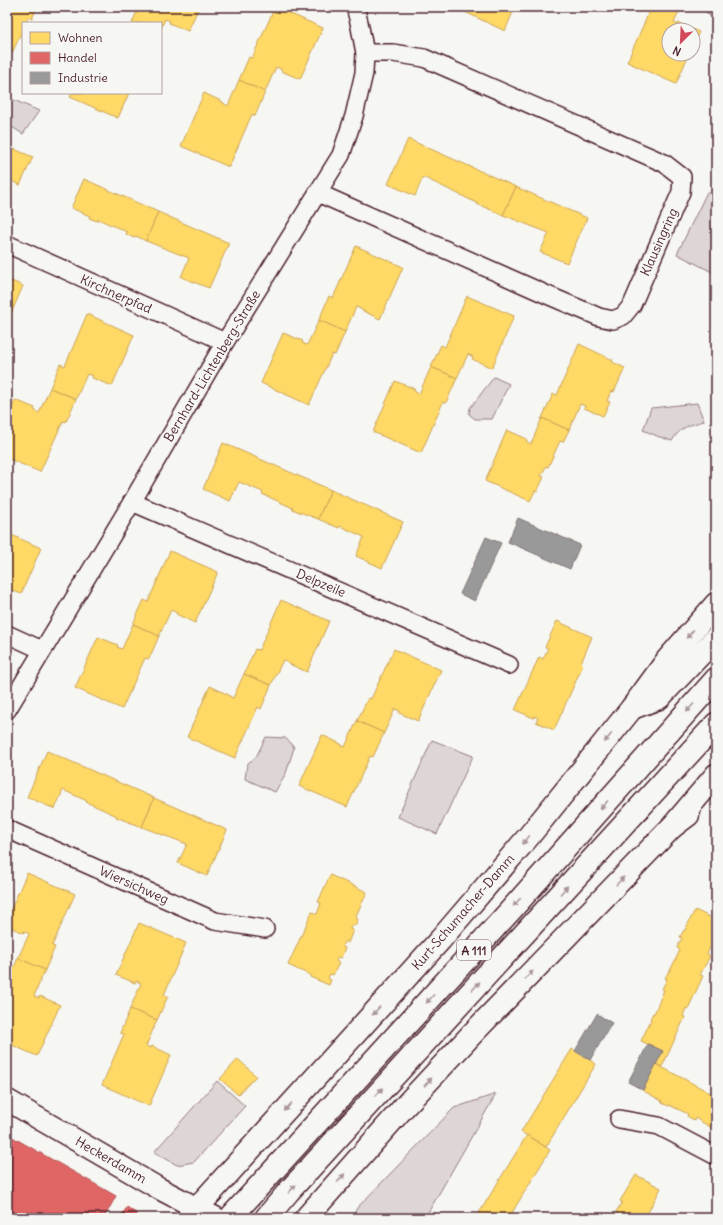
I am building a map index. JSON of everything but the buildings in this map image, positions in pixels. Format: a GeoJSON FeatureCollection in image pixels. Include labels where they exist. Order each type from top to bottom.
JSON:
{"type":"FeatureCollection","features":[{"type":"Feature","properties":{"kind":"main road","name":"Kurt-Schumacher-Damm"},"geometry":{"type":"LineString","coordinates":[[208,1215],[529,836],[632,708],[668,659],[716,604]]}},
{"type":"Feature","properties":{"kind":"main road"},"geometry":{"type":"LineString","coordinates":[[632,708],[659,698],[716,638]]}},
{"type":"Feature","properties":{"kind":"main road","name":"A 111"},"geometry":{"type":"LineString","coordinates":[[208,1215],[510,911],[716,679]]}},
{"type":"Feature","properties":{"kind":"main road","name":"A 111"},"geometry":{"type":"LineString","coordinates":[[266,1218],[294,1185],[716,724]]}},
{"type":"Feature","properties":{"kind":"main road"},"geometry":{"type":"LineString","coordinates":[[306,1218],[410,1101],[672,827],[716,775]]}},
{"type":"Feature","properties":{"kind":"main road"},"geometry":{"type":"LineString","coordinates":[[672,827],[704,803],[716,791]]}},
{"type":"Feature","properties":{"kind":"street","name":"Bernhard-Lichtenberg-Straße"},"geometry":{"type":"LineString","coordinates":[[7,710],[132,502],[225,342],[341,155],[354,116],[364,73],[364,54],[355,7]]}},
{"type":"Feature","properties":{"kind":"street","name":"Klausingring"},"geometry":{"type":"LineString","coordinates":[[318,193],[552,297],[599,317],[613,320],[624,316],[632,305],[681,192],[682,177],[664,163],[565,121],[458,72],[424,58],[393,53],[364,54]]}},
{"type":"Feature","properties":{"kind":"street","name":"Kirchnerpfad"},"geometry":{"type":"LineString","coordinates":[[7,244],[225,342]]}},
{"type":"Feature","properties":{"kind":"street","name":"Delpzeile"},"geometry":{"type":"LineString","coordinates":[[132,502],[509,665]]}},
{"type":"Feature","properties":{"kind":"street"},"geometry":{"type":"LineString","coordinates":[[7,634],[42,650]]}},
{"type":"Feature","properties":{"kind":"street","name":"Wiersichweg"},"geometry":{"type":"LineString","coordinates":[[7,829],[215,921],[265,929]]}},
{"type":"Feature","properties":{"kind":"street","name":"Heckerdamm"},"geometry":{"type":"LineString","coordinates":[[7,1100],[160,1189],[208,1215]]}},
{"type":"Feature","properties":{"kind":"street"},"geometry":{"type":"LineString","coordinates":[[619,1119],[659,1126],[716,1156]]}},
{"type":"Feature","properties":{"kind":"shaded area"},"geometry":{"type":"Polygon","coordinates":[[[701,7],[716,7],[716,19],[714,20],[701,7]]]}},
{"type":"Feature","properties":{"kind":"shaded area"},"geometry":{"type":"Polygon","coordinates":[[[7,97],[39,111],[23,134],[7,124],[7,97]]]}},
{"type":"Feature","properties":{"kind":"shaded area"},"geometry":{"type":"Polygon","coordinates":[[[707,192],[716,196],[716,274],[677,254],[707,192]]]}},
{"type":"Feature","properties":{"kind":"shaded area"},"geometry":{"type":"Polygon","coordinates":[[[494,377],[509,384],[492,419],[475,419],[469,414],[470,408],[494,377]]]}},
{"type":"Feature","properties":{"kind":"shaded area"},"geometry":{"type":"Polygon","coordinates":[[[697,403],[704,421],[685,427],[675,436],[672,441],[643,430],[651,408],[697,403]]]}},
{"type":"Feature","properties":{"kind":"shaded area"},"geometry":{"type":"Polygon","coordinates":[[[266,737],[285,738],[294,748],[286,773],[275,792],[245,779],[247,764],[256,757],[266,737]]]}},
{"type":"Feature","properties":{"kind":"shaded area"},"geometry":{"type":"Polygon","coordinates":[[[432,740],[473,756],[437,834],[398,817],[432,740]]]}},
{"type":"Feature","properties":{"kind":"shaded area"},"geometry":{"type":"Polygon","coordinates":[[[217,1081],[245,1106],[194,1162],[177,1165],[154,1152],[217,1081]]]}},
{"type":"Feature","properties":{"kind":"shaded area"},"geometry":{"type":"Polygon","coordinates":[[[496,1094],[425,1218],[352,1218],[357,1208],[454,1108],[496,1094]]]}}]}
